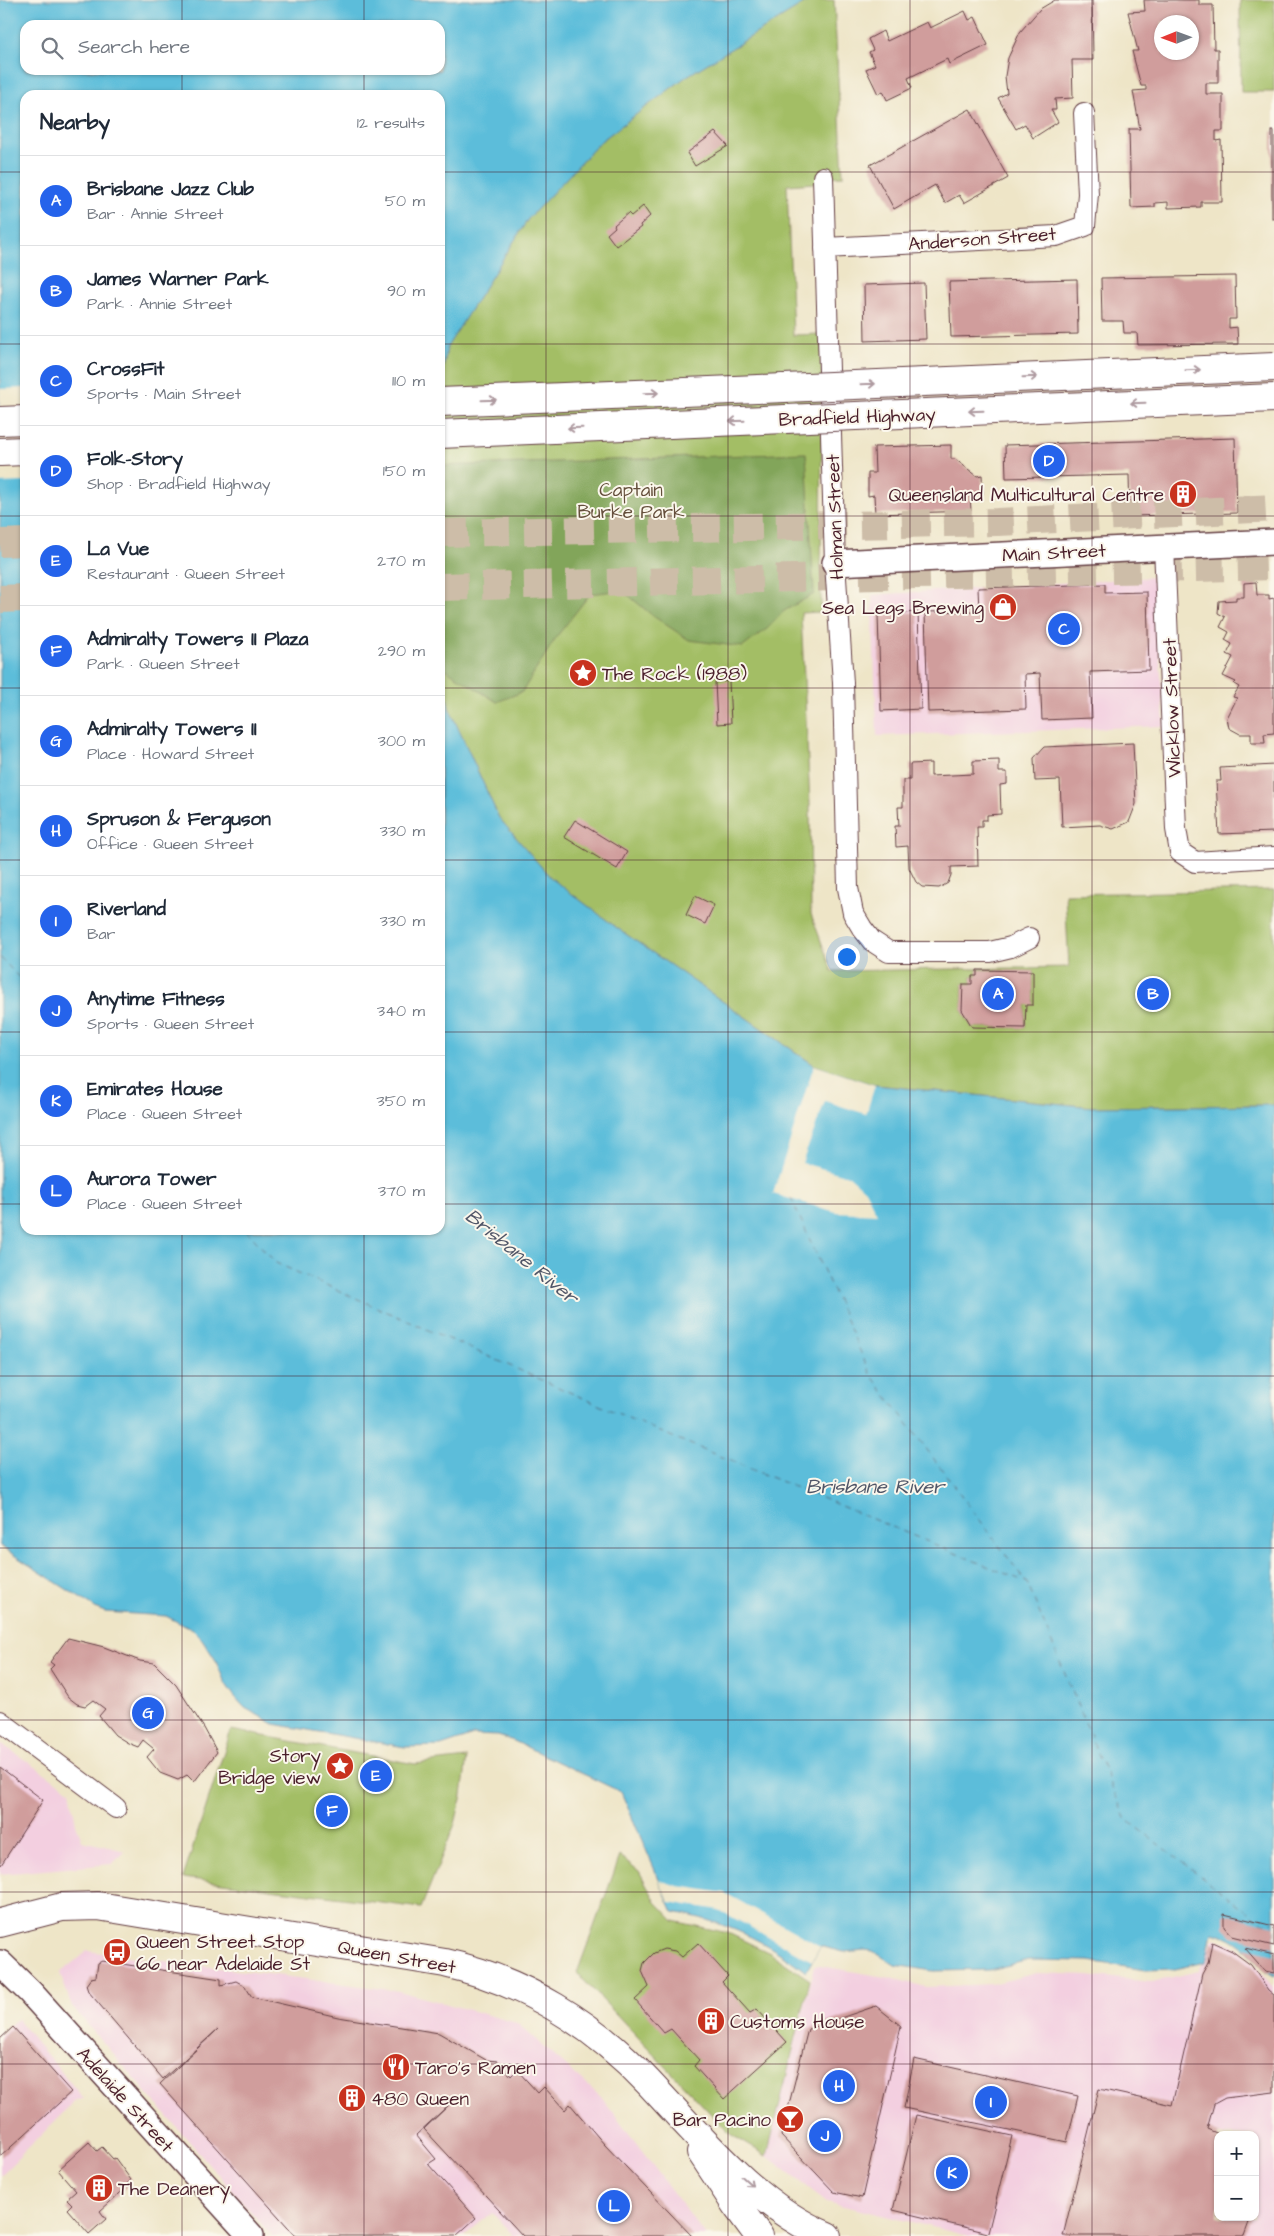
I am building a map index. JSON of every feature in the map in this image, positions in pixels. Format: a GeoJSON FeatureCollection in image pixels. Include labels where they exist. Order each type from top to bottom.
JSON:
{"type":"FeatureCollection","features":[{"type":"Feature","properties":{"kind":"main road","name":"Bradfield Highway"},"geometry":{"type":"LineString","coordinates":[[445,402],[1274,366]]}},
{"type":"Feature","properties":{"kind":"main road","name":"Bradfield Highway"},"geometry":{"type":"LineString","coordinates":[[445,434],[1274,398]]}},
{"type":"Feature","properties":{"kind":"main road"},"geometry":{"type":"LineString","coordinates":[[0,421],[20,420]]}},
{"type":"Feature","properties":{"kind":"main road"},"geometry":{"type":"LineString","coordinates":[[0,452],[20,451]]}},
{"type":"Feature","properties":{"kind":"main road","name":"Queen Street"},"geometry":{"type":"LineString","coordinates":[[0,1923],[62,1908],[98,1906],[472,1969],[518,1987],[580,2024],[631,2065],[686,2124],[779,2208],[805,2226],[827,2236]]}},
{"type":"Feature","properties":{"kind":"main road","name":"Queen Street"},"geometry":{"type":"LineString","coordinates":[[686,2124],[716,2176],[759,2236]]}},
{"type":"Feature","properties":{"kind":"street","name":"Anderson Street"},"geometry":{"type":"LineString","coordinates":[[825,248],[1056,236],[1085,226],[1088,194],[1084,113]]}},
{"type":"Feature","properties":{"kind":"street","name":"Holman Street"},"geometry":{"type":"LineString","coordinates":[[823,177],[835,563],[843,683],[848,888],[853,913],[872,941],[890,952],[990,952],[1011,947],[1029,938]]}},
{"type":"Feature","properties":{"kind":"street","name":"Main Street"},"geometry":{"type":"LineString","coordinates":[[835,563],[1274,542]]}},
{"type":"Feature","properties":{"kind":"street","name":"Wicklow Street"},"geometry":{"type":"LineString","coordinates":[[1164,546],[1176,829],[1180,852],[1195,862],[1274,857]]}},
{"type":"Feature","properties":{"kind":"street"},"geometry":{"type":"LineString","coordinates":[[0,1721],[116,1808]]}},
{"type":"Feature","properties":{"kind":"street","name":"Adelaide Street"},"geometry":{"type":"LineString","coordinates":[[0,1963],[30,1992],[251,2236]]}},
{"type":"Feature","properties":{"kind":"shaded area"},"geometry":{"type":"Polygon","coordinates":[[[1155,577],[1164,726],[877,736],[872,595],[1155,577]]]}},
{"type":"Feature","properties":{"kind":"shaded area"},"geometry":{"type":"Polygon","coordinates":[[[0,1743],[70,1790],[76,1824],[82,1841],[126,1851],[112,1864],[0,1874],[0,1743]]]}},
{"type":"Feature","properties":{"kind":"shaded area"},"geometry":{"type":"Polygon","coordinates":[[[1214,1938],[1232,1944],[1249,1958],[1274,1988],[1274,2236],[969,2236],[827,2202],[767,2156],[815,1965],[891,1978],[926,1987],[992,1984],[1037,1973],[1088,1975],[1151,1982],[1199,1971],[1214,1938]]]}},
{"type":"Feature","properties":{"kind":"shaded area"},"geometry":{"type":"Polygon","coordinates":[[[87,1951],[399,1991],[517,2023],[601,2097],[706,2236],[514,2236],[492,2213],[464,2236],[272,2236],[72,2007],[60,1973],[87,1951]]]}},
{"type":"Feature","properties":{"kind":"shaded area"},"geometry":{"type":"Polygon","coordinates":[[[17,2019],[84,2099],[76,2100],[0,2176],[0,2034],[17,2019]]]}},
{"type":"Feature","properties":{"kind":"green space","name":"Captain Burke Park"},"geometry":{"type":"Polygon","coordinates":[[[810,0],[834,0],[843,176],[823,177],[815,183],[787,185],[793,335],[822,334],[821,612],[801,613],[810,804],[811,914],[832,971],[1069,967],[1065,894],[1274,890],[1274,1105],[1092,1107],[875,1085],[827,1070],[814,1065],[617,928],[551,878],[499,818],[449,708],[445,687],[445,359],[447,347],[528,219],[601,141],[687,76],[810,0]],[[977,970],[977,976],[972,976],[972,984],[963,984],[962,1010],[972,1027],[1025,1028],[1026,1005],[1033,1004],[1033,971],[977,970]]]}},
{"type":"Feature","properties":{"kind":"green space"},"geometry":{"type":"Polygon","coordinates":[[[1240,0],[1274,0],[1274,92],[1241,92],[1240,0]]]}},
{"type":"Feature","properties":{"kind":"green space"},"geometry":{"type":"Polygon","coordinates":[[[806,453],[814,594],[784,611],[767,629],[743,647],[689,640],[653,616],[622,590],[590,594],[557,636],[522,692],[497,702],[445,669],[445,466],[806,453]]]}},
{"type":"Feature","properties":{"kind":"green space"},"geometry":{"type":"Polygon","coordinates":[[[231,1730],[415,1764],[467,1758],[462,1795],[455,1824],[421,1908],[183,1878],[231,1730]]]}},
{"type":"Feature","properties":{"kind":"green space"},"geometry":{"type":"Polygon","coordinates":[[[620,1856],[639,1871],[656,1902],[674,1921],[728,1933],[770,1953],[810,1980],[767,2156],[730,2134],[577,1973],[620,1856]]]}},
{"type":"Feature","properties":{"kind":"water","name":"Brisbane River"},"geometry":{"type":"Polygon","coordinates":[[[0,0],[810,0],[687,76],[601,141],[528,219],[447,347],[445,359],[445,90],[20,90],[20,1235],[445,1235],[445,687],[449,708],[499,818],[551,878],[617,928],[814,1065],[875,1085],[1092,1107],[1274,1105],[1274,1976],[1266,1971],[1236,1942],[1212,1932],[1206,1962],[1174,1969],[1145,1970],[1089,1961],[1029,1960],[989,1970],[933,1971],[895,1965],[873,1951],[844,1952],[820,1946],[806,1972],[775,1950],[743,1933],[709,1921],[673,1912],[621,1792],[514,1741],[498,1736],[473,1735],[441,1746],[405,1747],[274,1724],[245,1708],[235,1697],[225,1683],[215,1659],[202,1639],[193,1630],[166,1616],[105,1612],[97,1609],[0,1546],[0,0]]]}},
{"type":"Feature","properties":{"kind":"pier"},"geometry":{"type":"Polygon","coordinates":[[[20,388],[20,482],[0,483],[0,389],[20,388]]]}},
{"type":"Feature","properties":{"kind":"pier"},"geometry":{"type":"Polygon","coordinates":[[[814,1065],[875,1085],[866,1114],[825,1101],[802,1163],[849,1176],[865,1190],[877,1214],[836,1212],[773,1194],[814,1065]]]}},
{"type":"Feature","properties":{"kind":"pier"},"geometry":{"type":"Polygon","coordinates":[[[659,1880],[678,1886],[725,1893],[820,1946],[812,1961],[719,1910],[669,1902],[659,1880]]]}},
{"type":"Feature","properties":{"kind":"building"},"geometry":{"type":"Polygon","coordinates":[[[1055,0],[1092,0],[1093,60],[1072,60],[1073,98],[1055,99],[1056,110],[1051,110],[1058,122],[1033,138],[1025,124],[1016,129],[998,98],[1007,93],[1005,76],[1008,58],[1020,32],[1040,9],[1055,0]]]}},
{"type":"Feature","properties":{"kind":"building"},"geometry":{"type":"Polygon","coordinates":[[[1144,0],[1199,0],[1199,5],[1213,5],[1214,49],[1218,49],[1218,83],[1206,83],[1206,94],[1223,94],[1223,131],[1216,131],[1216,141],[1221,140],[1222,202],[1201,202],[1201,207],[1168,208],[1168,202],[1155,203],[1155,207],[1131,208],[1129,129],[1140,129],[1133,91],[1146,90],[1146,86],[1141,86],[1132,51],[1138,51],[1128,12],[1145,11],[1144,0]]]}},
{"type":"Feature","properties":{"kind":"building"},"geometry":{"type":"Polygon","coordinates":[[[965,11],[969,20],[975,17],[988,45],[949,64],[947,59],[908,78],[912,88],[887,100],[883,91],[878,94],[866,69],[875,65],[869,52],[873,50],[868,39],[883,31],[887,41],[927,22],[930,28],[965,11]]]}},
{"type":"Feature","properties":{"kind":"building"},"geometry":{"type":"Polygon","coordinates":[[[970,109],[1008,178],[964,203],[959,195],[945,203],[935,185],[894,209],[870,165],[970,109]]]}},
{"type":"Feature","properties":{"kind":"building"},"geometry":{"type":"Polygon","coordinates":[[[1272,131],[1274,131],[1274,218],[1272,218],[1272,131]]]}},
{"type":"Feature","properties":{"kind":"building"},"geometry":{"type":"Polygon","coordinates":[[[715,132],[728,146],[695,166],[687,153],[715,132]]]}},
{"type":"Feature","properties":{"kind":"building"},"geometry":{"type":"Polygon","coordinates":[[[643,206],[650,216],[640,225],[641,227],[616,246],[607,234],[628,213],[631,216],[643,206]]]}},
{"type":"Feature","properties":{"kind":"building"},"geometry":{"type":"Polygon","coordinates":[[[1235,276],[1236,319],[1229,319],[1229,328],[1237,327],[1238,344],[1138,345],[1137,333],[1124,333],[1123,321],[1102,321],[1101,278],[1235,276]]]}},
{"type":"Feature","properties":{"kind":"building"},"geometry":{"type":"Polygon","coordinates":[[[1077,279],[1078,334],[951,337],[949,282],[1077,279]]]}},
{"type":"Feature","properties":{"kind":"building"},"geometry":{"type":"Polygon","coordinates":[[[924,283],[926,339],[865,341],[864,285],[924,283]]]}},
{"type":"Feature","properties":{"kind":"building","name":"Queensland Multicultural Centre"},"geometry":{"type":"Polygon","coordinates":[[[1235,438],[1237,513],[1130,516],[1129,475],[1006,478],[1005,445],[1235,438]]]}},
{"type":"Feature","properties":{"kind":"building"},"geometry":{"type":"Polygon","coordinates":[[[951,445],[951,459],[955,459],[977,476],[982,475],[983,494],[970,495],[971,511],[875,514],[874,495],[868,496],[868,473],[875,473],[874,447],[951,445]]]}},
{"type":"Feature","properties":{"kind":"building"},"geometry":{"type":"Polygon","coordinates":[[[1256,582],[1257,595],[1269,595],[1269,599],[1274,598],[1274,733],[1264,734],[1265,743],[1251,743],[1251,734],[1240,734],[1229,728],[1227,718],[1237,698],[1233,697],[1239,687],[1234,684],[1236,682],[1223,676],[1233,657],[1227,654],[1232,644],[1225,640],[1229,632],[1220,627],[1225,617],[1218,613],[1219,601],[1236,600],[1236,597],[1244,597],[1244,583],[1256,582]]]}},
{"type":"Feature","properties":{"kind":"building"},"geometry":{"type":"Polygon","coordinates":[[[1105,584],[1105,593],[1147,592],[1149,670],[1090,672],[1092,718],[1042,720],[1040,673],[1025,674],[1026,709],[928,712],[925,612],[979,611],[978,588],[1105,584]]]}},
{"type":"Feature","properties":{"kind":"building"},"geometry":{"type":"Polygon","coordinates":[[[918,612],[921,709],[881,711],[878,615],[918,612]]]}},
{"type":"Feature","properties":{"kind":"building"},"geometry":{"type":"Polygon","coordinates":[[[729,681],[731,723],[717,724],[715,682],[729,681]]]}},
{"type":"Feature","properties":{"kind":"building"},"geometry":{"type":"Polygon","coordinates":[[[1133,743],[1136,804],[1129,822],[1113,829],[1100,825],[1062,827],[1060,780],[1035,781],[1034,758],[1044,747],[1133,743]]]}},
{"type":"Feature","properties":{"kind":"building"},"geometry":{"type":"Polygon","coordinates":[[[999,760],[999,772],[1007,772],[1007,784],[1000,785],[1001,814],[987,815],[987,820],[982,820],[982,827],[977,827],[978,866],[951,867],[948,883],[939,888],[922,887],[916,882],[909,868],[908,846],[896,847],[895,826],[899,826],[898,807],[903,807],[903,780],[910,780],[910,764],[931,763],[931,776],[973,774],[973,761],[999,760]]]}},
{"type":"Feature","properties":{"kind":"building"},"geometry":{"type":"Polygon","coordinates":[[[1274,765],[1274,832],[1219,834],[1216,781],[1221,781],[1220,768],[1274,765]]]}},
{"type":"Feature","properties":{"kind":"building"},"geometry":{"type":"Polygon","coordinates":[[[575,820],[627,852],[617,869],[564,837],[575,820]]]}},
{"type":"Feature","properties":{"kind":"building"},"geometry":{"type":"Polygon","coordinates":[[[695,896],[714,905],[705,924],[686,915],[695,896]]]}},
{"type":"Feature","properties":{"kind":"building"},"geometry":{"type":"Polygon","coordinates":[[[977,970],[1033,971],[1033,1005],[1026,1005],[1025,1028],[972,1027],[962,1010],[963,984],[972,984],[972,976],[977,976],[977,970]]]}},
{"type":"Feature","properties":{"kind":"building"},"geometry":{"type":"Polygon","coordinates":[[[68,1638],[104,1647],[140,1661],[154,1663],[176,1685],[217,1752],[194,1782],[187,1775],[178,1780],[160,1773],[147,1757],[154,1749],[143,1740],[138,1747],[115,1735],[99,1716],[105,1709],[93,1700],[85,1706],[77,1704],[68,1697],[50,1669],[54,1665],[50,1662],[68,1638]]]}},
{"type":"Feature","properties":{"kind":"building"},"geometry":{"type":"Polygon","coordinates":[[[0,1767],[43,1800],[1,1865],[0,1864],[0,1767]]]}},
{"type":"Feature","properties":{"kind":"building"},"geometry":{"type":"Polygon","coordinates":[[[1224,1914],[1274,1926],[1274,1946],[1232,1936],[1224,1927],[1224,1914]]]}},
{"type":"Feature","properties":{"kind":"building"},"geometry":{"type":"Polygon","coordinates":[[[1212,1942],[1232,1951],[1251,1965],[1268,1990],[1274,1995],[1274,2092],[1225,2098],[1214,2104],[1207,2129],[1214,2132],[1214,2221],[1250,2221],[1244,2236],[1063,2236],[1099,2089],[1172,2105],[1202,1974],[1208,1963],[1212,1942]]]}},
{"type":"Feature","properties":{"kind":"building","name":"Customs House"},"geometry":{"type":"Polygon","coordinates":[[[698,1943],[728,1976],[722,1982],[750,2013],[757,2009],[787,2042],[724,2099],[694,2066],[699,2060],[671,2029],[664,2033],[635,2000],[649,1987],[642,1971],[644,1963],[654,1953],[664,1949],[675,1951],[682,1957],[698,1943]]]}},
{"type":"Feature","properties":{"kind":"building"},"geometry":{"type":"Polygon","coordinates":[[[1245,1948],[1274,1955],[1274,1973],[1265,1971],[1245,1948]]]}},
{"type":"Feature","properties":{"kind":"building"},"geometry":{"type":"Polygon","coordinates":[[[102,1961],[221,1979],[221,1985],[236,1981],[245,1986],[252,1997],[338,2017],[439,2033],[486,2060],[498,2061],[511,2076],[517,2070],[538,2093],[544,2087],[565,2110],[570,2104],[604,2144],[692,2236],[523,2236],[424,2129],[452,2102],[416,2135],[436,2159],[428,2164],[476,2218],[456,2236],[296,2236],[160,2084],[218,2029],[163,2079],[88,1991],[86,1985],[91,1978],[96,1977],[98,1963],[102,1961]]]}},
{"type":"Feature","properties":{"kind":"building"},"geometry":{"type":"Polygon","coordinates":[[[876,2006],[901,2026],[862,2198],[834,2192],[781,2136],[808,2029],[876,2006]]]}},
{"type":"Feature","properties":{"kind":"building"},"geometry":{"type":"Polygon","coordinates":[[[13,2027],[71,2092],[0,2157],[0,2039],[13,2027]]]}},
{"type":"Feature","properties":{"kind":"building"},"geometry":{"type":"Polygon","coordinates":[[[914,2059],[1078,2096],[1067,2142],[904,2108],[914,2059]]]}},
{"type":"Feature","properties":{"kind":"building"},"geometry":{"type":"Polygon","coordinates":[[[916,2115],[1012,2136],[988,2233],[893,2210],[916,2115]]]}},
{"type":"Feature","properties":{"kind":"building","name":"The Deanery"},"geometry":{"type":"Polygon","coordinates":[[[89,2142],[97,2151],[102,2147],[113,2159],[115,2158],[131,2180],[127,2184],[128,2186],[100,2211],[106,2219],[89,2234],[67,2209],[72,2204],[67,2199],[76,2191],[58,2170],[89,2142]]]}},
{"type":"Feature","properties":{"kind":"ferry route"},"geometry":{"type":"LineString","coordinates":[[0,957],[20,979]]}},
{"type":"Feature","properties":{"kind":"ferry route"},"geometry":{"type":"LineString","coordinates":[[791,1198],[871,1375],[1027,1583],[1125,1818],[1264,1924],[1274,1920]]}},
{"type":"Feature","properties":{"kind":"ferry route"},"geometry":{"type":"LineString","coordinates":[[251,1235],[276,1263],[658,1431],[1026,1582]]}},
{"type":"Feature","properties":{"kind":"tunnel"},"geometry":{"type":"LineString","coordinates":[[445,533],[997,522],[1274,508]]}},
{"type":"Feature","properties":{"kind":"tunnel"},"geometry":{"type":"LineString","coordinates":[[0,543],[20,542]]}},
{"type":"Feature","properties":{"kind":"tunnel"},"geometry":{"type":"LineString","coordinates":[[445,587],[1274,566]]}},
{"type":"Feature","properties":{"kind":"tunnel"},"geometry":{"type":"LineString","coordinates":[[0,599],[20,598]]}},
{"type":"Feature","properties":{"kind":"place","name":"Folk-Story"},"geometry":{"type":"Point","coordinates":[1049,461]}},
{"type":"Feature","properties":{"kind":"place","name":"Queensland Multicultural Centre"},"geometry":{"type":"Point","coordinates":[1183,494]}},
{"type":"Feature","properties":{"kind":"place","name":"Sea Legs Brewing"},"geometry":{"type":"Point","coordinates":[1003,607]}},
{"type":"Feature","properties":{"kind":"place","name":"CrossFit"},"geometry":{"type":"Point","coordinates":[1064,629]}},
{"type":"Feature","properties":{"kind":"place","name":"The Rock (1988)"},"geometry":{"type":"Point","coordinates":[583,673]}},
{"type":"Feature","properties":{"kind":"place","name":"Brisbane Jazz Club"},"geometry":{"type":"Point","coordinates":[998,994]}},
{"type":"Feature","properties":{"kind":"place","name":"James Warner Park"},"geometry":{"type":"Point","coordinates":[1153,994]}},
{"type":"Feature","properties":{"kind":"place","name":"Admiralty Towers II"},"geometry":{"type":"Point","coordinates":[148,1713]}},
{"type":"Feature","properties":{"kind":"place","name":"Story Bridge view"},"geometry":{"type":"Point","coordinates":[340,1766]}},
{"type":"Feature","properties":{"kind":"place","name":"La Vue"},"geometry":{"type":"Point","coordinates":[376,1776]}},
{"type":"Feature","properties":{"kind":"place","name":"Admiralty Towers II Plaza"},"geometry":{"type":"Point","coordinates":[332,1811]}},
{"type":"Feature","properties":{"kind":"place","name":"Queen Street Stop 66 near Adelaide St"},"geometry":{"type":"Point","coordinates":[117,1952]}},
{"type":"Feature","properties":{"kind":"place","name":"Customs House"},"geometry":{"type":"Point","coordinates":[711,2021]}},
{"type":"Feature","properties":{"kind":"place","name":"Taro's Ramen"},"geometry":{"type":"Point","coordinates":[396,2067]}},
{"type":"Feature","properties":{"kind":"place","name":"Spruson & Ferguson"},"geometry":{"type":"Point","coordinates":[839,2086]}},
{"type":"Feature","properties":{"kind":"place","name":"480 Queen"},"geometry":{"type":"Point","coordinates":[352,2098]}},
{"type":"Feature","properties":{"kind":"place","name":"Riverland"},"geometry":{"type":"Point","coordinates":[991,2102]}},
{"type":"Feature","properties":{"kind":"place","name":"Bar Pacino"},"geometry":{"type":"Point","coordinates":[790,2119]}},
{"type":"Feature","properties":{"kind":"place","name":"Anytime Fitness"},"geometry":{"type":"Point","coordinates":[825,2136]}},
{"type":"Feature","properties":{"kind":"place","name":"Emirates House"},"geometry":{"type":"Point","coordinates":[952,2173]}},
{"type":"Feature","properties":{"kind":"place","name":"The Deanery"},"geometry":{"type":"Point","coordinates":[99,2188]}},
{"type":"Feature","properties":{"kind":"place","name":"Aurora Tower"},"geometry":{"type":"Point","coordinates":[614,2206]}}]}
